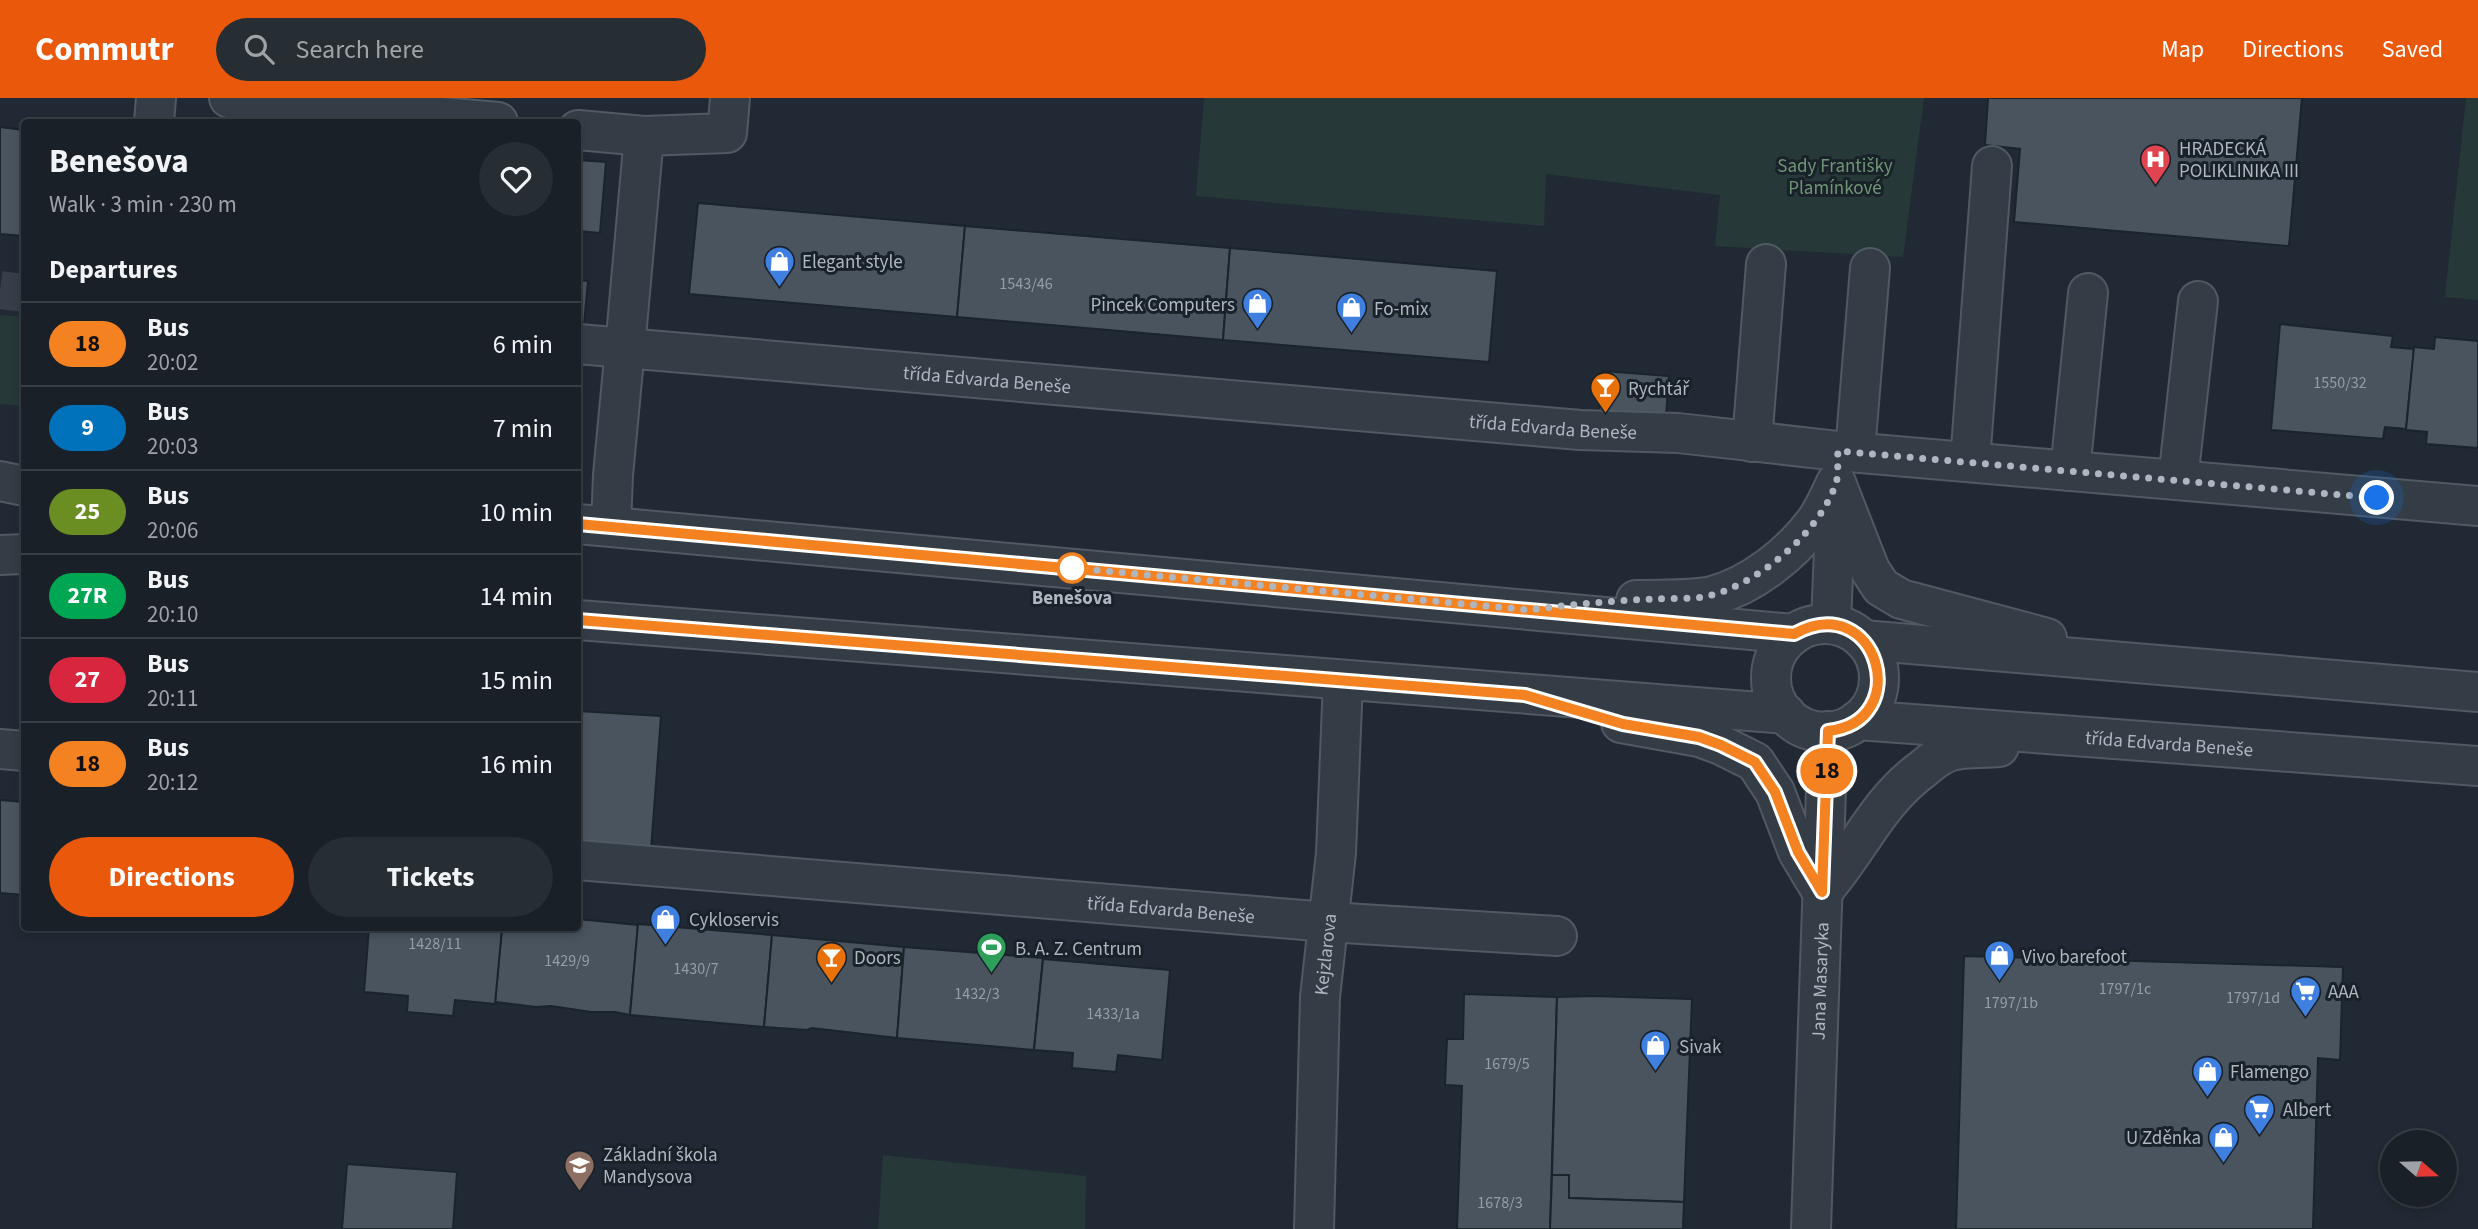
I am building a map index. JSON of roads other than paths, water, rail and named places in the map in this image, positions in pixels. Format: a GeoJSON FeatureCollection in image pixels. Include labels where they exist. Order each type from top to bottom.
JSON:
{"type":"FeatureCollection","features":[{"type":"Feature","properties":{"kind":"street"},"geometry":{"type":"LineString","coordinates":[[153,119],[156,98]]}},
{"type":"Feature","properties":{"kind":"street"},"geometry":{"type":"LineString","coordinates":[[229,98],[464,119]]}},
{"type":"Feature","properties":{"kind":"street"},"geometry":{"type":"LineString","coordinates":[[581,130],[644,136],[727,134],[730,98]]}},
{"type":"Feature","properties":{"kind":"street"},"geometry":{"type":"LineString","coordinates":[[644,136],[613,475],[594,525],[1794,634]]}},
{"type":"Feature","properties":{"kind":"street"},"geometry":{"type":"LineString","coordinates":[[1969,462],[1992,166]]}},
{"type":"Feature","properties":{"kind":"street"},"geometry":{"type":"LineString","coordinates":[[1752,442],[1766,264]]}},
{"type":"Feature","properties":{"kind":"street"},"geometry":{"type":"LineString","coordinates":[[1847,632],[1843,462],[1870,268]]}},
{"type":"Feature","properties":{"kind":"street"},"geometry":{"type":"LineString","coordinates":[[2070,471],[2088,293]]}},
{"type":"Feature","properties":{"kind":"street"},"geometry":{"type":"LineString","coordinates":[[2178,480],[2198,301]]}},
{"type":"Feature","properties":{"kind":"street","name":"třída Edvarda Beneše"},"geometry":{"type":"LineString","coordinates":[[581,344],[1580,430],[1678,433],[1752,442],[1843,462],[1969,462],[2478,506]]}},
{"type":"Feature","properties":{"kind":"street"},"geometry":{"type":"LineString","coordinates":[[1530,610],[1571,604],[1710,596],[1740,585],[1769,567],[1797,543],[1817,519],[1843,462]]}},
{"type":"Feature","properties":{"kind":"street"},"geometry":{"type":"LineString","coordinates":[[1843,462],[1870,570],[1881,587],[1901,598],[2074,645],[2097,660]]}},
{"type":"Feature","properties":{"kind":"street"},"geometry":{"type":"LineString","coordinates":[[0,481],[21,485]]}},
{"type":"Feature","properties":{"kind":"street"},"geometry":{"type":"LineString","coordinates":[[0,555],[21,554]]}},
{"type":"Feature","properties":{"kind":"street"},"geometry":{"type":"LineString","coordinates":[[581,620],[1786,715]]}},
{"type":"Feature","properties":{"kind":"street"},"geometry":{"type":"LineString","coordinates":[[1847,632],[1870,647],[1877,663],[1879,679],[1875,697],[1867,712],[1843,725],[1804,727],[1779,707],[1771,676],[1774,660],[1782,645],[1809,626],[2097,660],[2478,692]]}},
{"type":"Feature","properties":{"kind":"street","name":"Kejzlarova"},"geometry":{"type":"LineString","coordinates":[[1314,1229],[1320,997],[1336,853],[1343,680]]}},
{"type":"Feature","properties":{"kind":"street"},"geometry":{"type":"LineString","coordinates":[[1525,695],[1623,724],[1699,737],[1755,762],[1775,792],[1798,852],[1822,892],[1841,870],[1886,802],[1904,783],[1939,757],[1954,750],[2091,737]]}},
{"type":"Feature","properties":{"kind":"street","name":"třída Edvarda Beneše"},"geometry":{"type":"LineString","coordinates":[[1843,725],[2091,737],[2478,766]]}},
{"type":"Feature","properties":{"kind":"street","name":"Jana Masaryka"},"geometry":{"type":"LineString","coordinates":[[1811,1229],[1822,892],[1843,725]]}},
{"type":"Feature","properties":{"kind":"street"},"geometry":{"type":"LineString","coordinates":[[0,749],[21,751]]}},
{"type":"Feature","properties":{"kind":"street","name":"třída Edvarda Beneše"},"geometry":{"type":"LineString","coordinates":[[581,860],[1328,922],[1557,936]]}},
{"type":"Feature","properties":{"kind":"tunnel"},"geometry":{"type":"LineString","coordinates":[[0,290],[21,293]]}},
{"type":"Feature","properties":{"kind":"place","name":"HRADECKÁ POLIKLINIKA III"},"geometry":{"type":"Point","coordinates":[2156,186]}},
{"type":"Feature","properties":{"kind":"place","name":"Elegant style"},"geometry":{"type":"Point","coordinates":[779,288]}},
{"type":"Feature","properties":{"kind":"place","name":"Pincek Computers"},"geometry":{"type":"Point","coordinates":[1258,331]}},
{"type":"Feature","properties":{"kind":"place","name":"Fo-mix"},"geometry":{"type":"Point","coordinates":[1351,335]}},
{"type":"Feature","properties":{"kind":"place","name":"Rychtář"},"geometry":{"type":"Point","coordinates":[1605,415]}},
{"type":"Feature","properties":{"kind":"place","name":"Benešova"},"geometry":{"type":"Point","coordinates":[1072,568]}},
{"type":"Feature","properties":{"kind":"place","name":"Cykloservis"},"geometry":{"type":"Point","coordinates":[666,946]}},
{"type":"Feature","properties":{"kind":"place","name":"B. A. Z. Centrum"},"geometry":{"type":"Point","coordinates":[992,975]}},
{"type":"Feature","properties":{"kind":"place","name":"Vivo barefoot"},"geometry":{"type":"Point","coordinates":[1999,983]}},
{"type":"Feature","properties":{"kind":"place","name":"Doors"},"geometry":{"type":"Point","coordinates":[831,984]}},
{"type":"Feature","properties":{"kind":"place","name":"AAA"},"geometry":{"type":"Point","coordinates":[2305,1018]}},
{"type":"Feature","properties":{"kind":"place","name":"Sivak"},"geometry":{"type":"Point","coordinates":[1656,1073]}},
{"type":"Feature","properties":{"kind":"place","name":"Flamengo"},"geometry":{"type":"Point","coordinates":[2207,1098]}},
{"type":"Feature","properties":{"kind":"place","name":"Albert"},"geometry":{"type":"Point","coordinates":[2260,1136]}},
{"type":"Feature","properties":{"kind":"place","name":"U Zděnka"},"geometry":{"type":"Point","coordinates":[2224,1164]}},
{"type":"Feature","properties":{"kind":"place","name":"Základní škola Mandysova"},"geometry":{"type":"Point","coordinates":[580,1192]}},
{"type":"Feature","properties":{"kind":"park label","name":"Sady Františky Plamínkové"},"geometry":{"type":"Point","coordinates":[1835,176]}}]}
